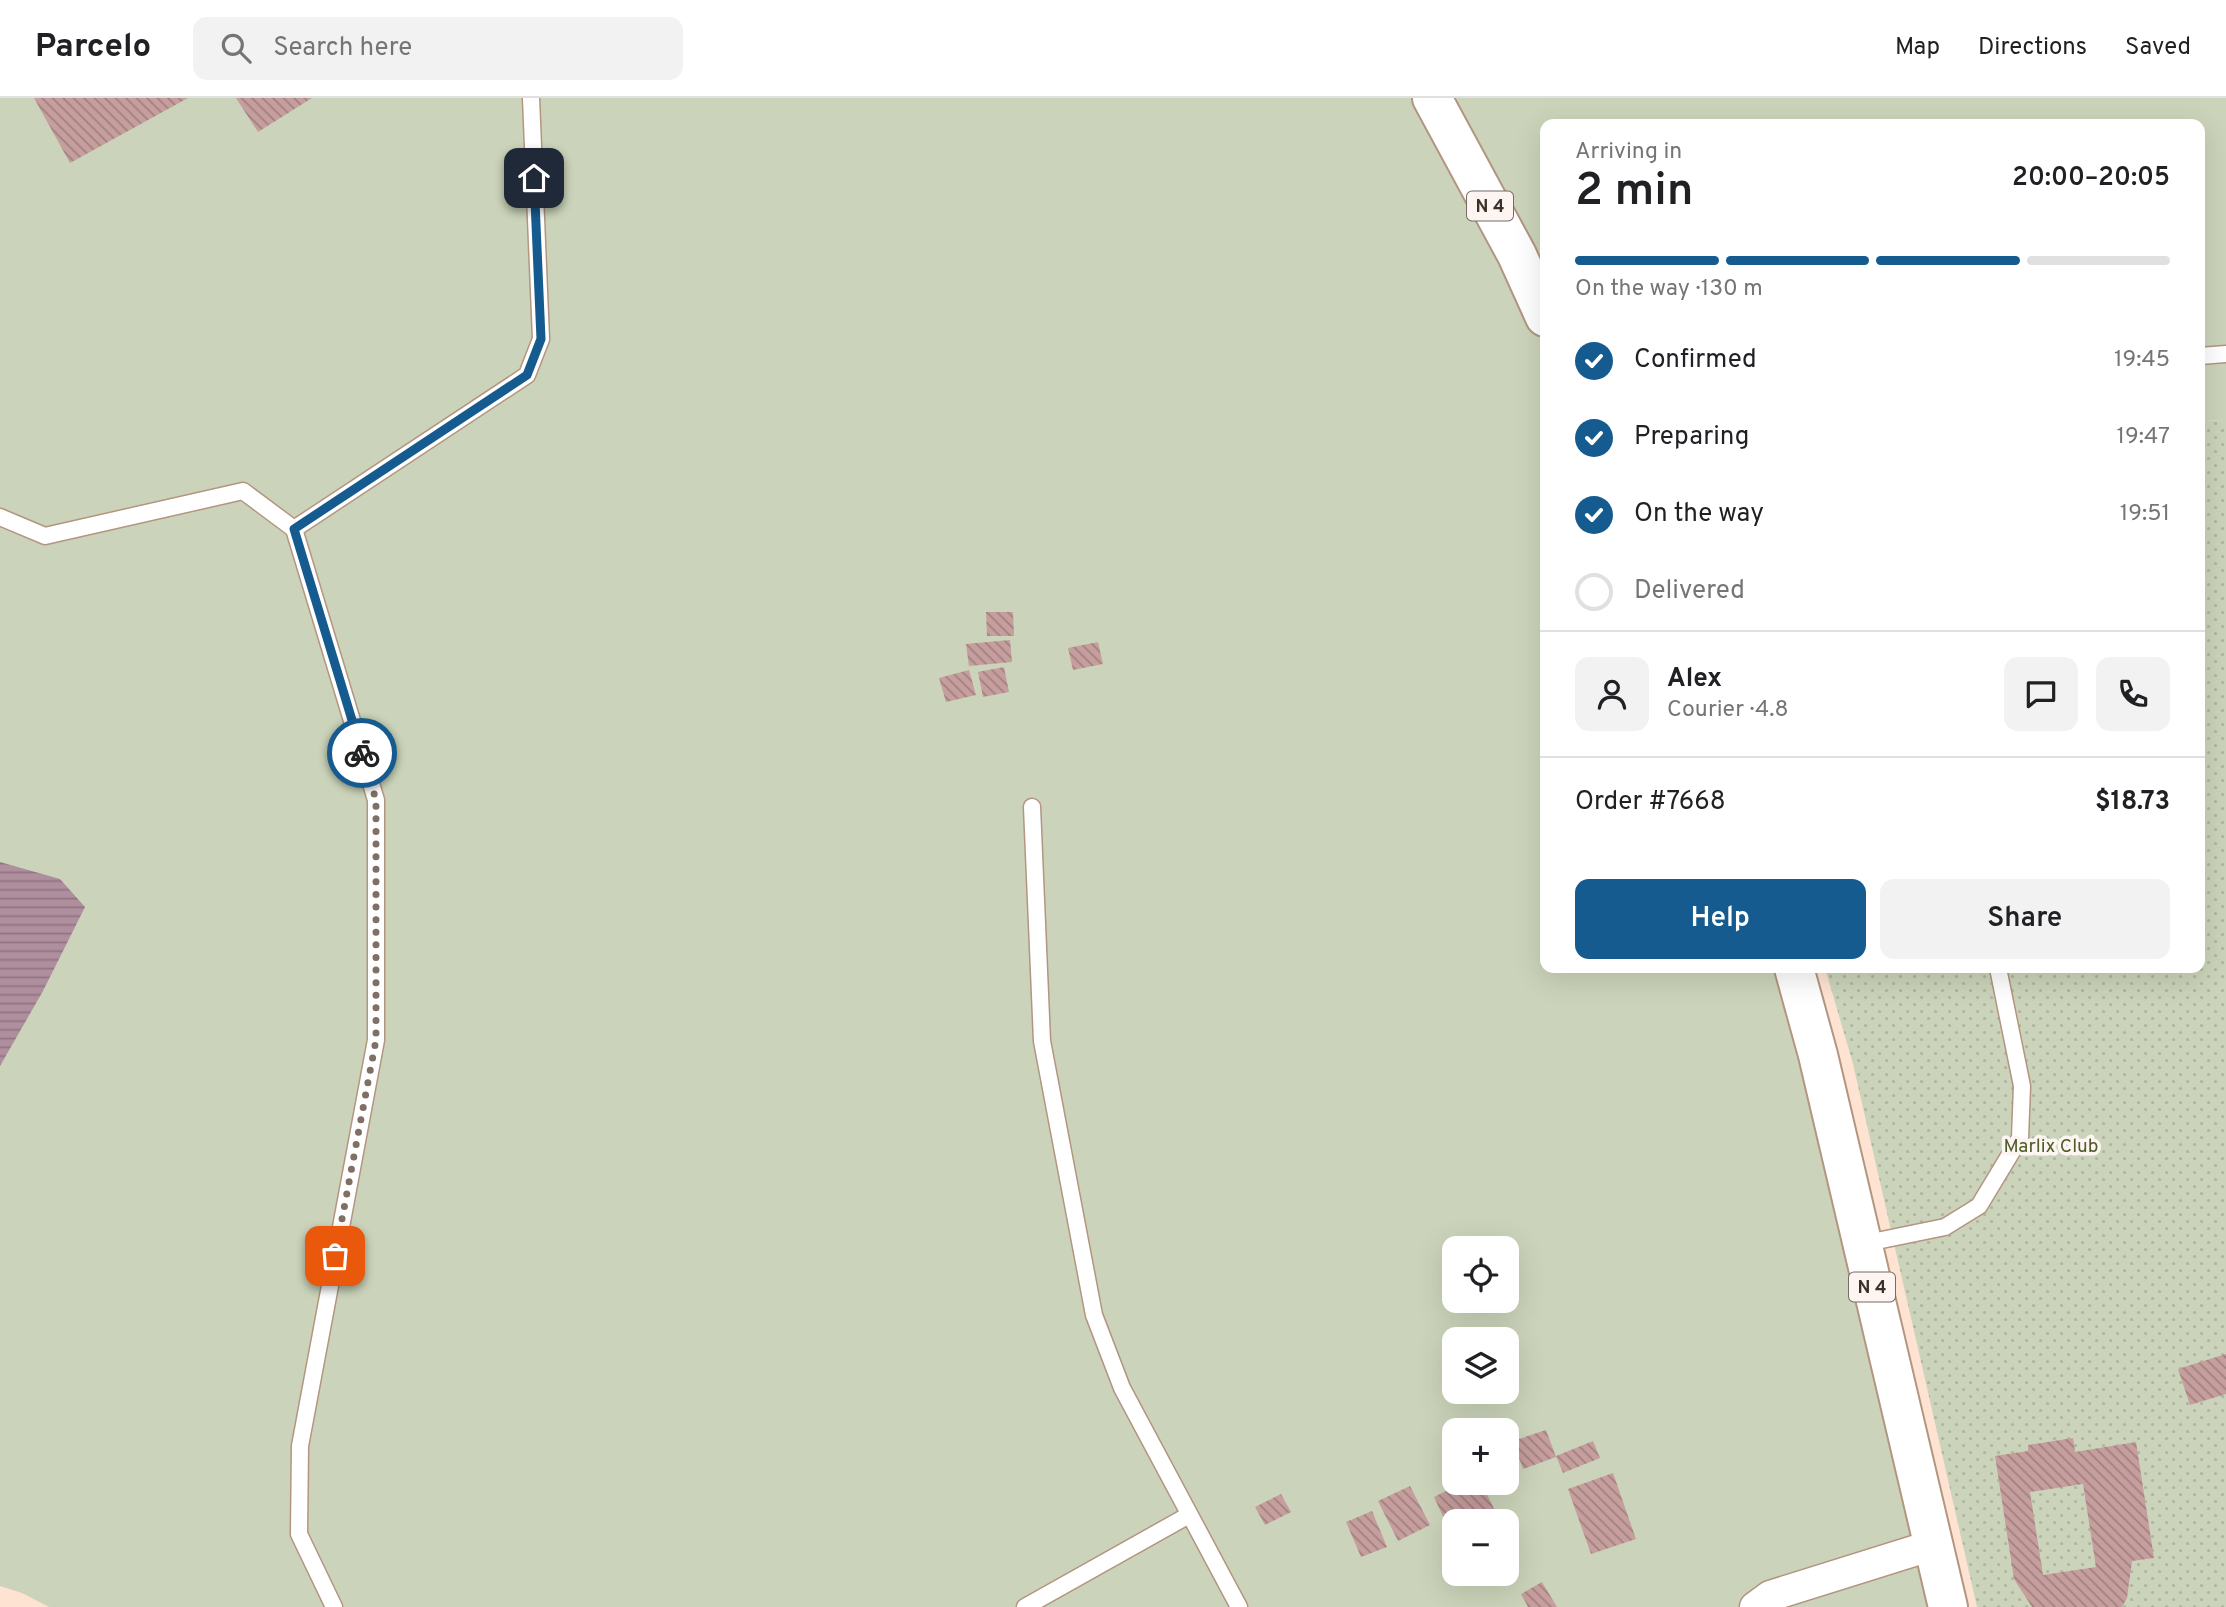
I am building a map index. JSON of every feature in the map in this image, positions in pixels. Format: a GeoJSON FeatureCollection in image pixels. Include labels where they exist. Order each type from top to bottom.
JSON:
{"type":"FeatureCollection","features":[{"type":"Feature","properties":{"kind":"main road","name":"N 4"},"geometry":{"type":"LineString","coordinates":[[1432,98],[1517,255],[1540,306]]}},
{"type":"Feature","properties":{"kind":"main road","name":"N 4"},"geometry":{"type":"LineString","coordinates":[[1795,973],[1818,1055],[1948,1607]]}},
{"type":"Feature","properties":{"kind":"street"},"geometry":{"type":"LineString","coordinates":[[1755,1607],[1770,1596],[1933,1545]]}},
{"type":"Feature","properties":{"kind":"lane"},"geometry":{"type":"LineString","coordinates":[[294,529],[527,375],[541,339],[531,98]]}},
{"type":"Feature","properties":{"kind":"lane"},"geometry":{"type":"LineString","coordinates":[[2205,356],[2226,354]]}},
{"type":"Feature","properties":{"kind":"lane"},"geometry":{"type":"LineString","coordinates":[[0,516],[45,536],[243,491],[294,529],[376,800],[376,1040],[300,1446],[299,1534],[334,1607]]}},
{"type":"Feature","properties":{"kind":"lane"},"geometry":{"type":"LineString","coordinates":[[1032,807],[1042,1041],[1094,1315],[1122,1388],[1238,1607]]}},
{"type":"Feature","properties":{"kind":"lane"},"geometry":{"type":"LineString","coordinates":[[1862,1244],[1945,1227],[1979,1206],[2020,1138],[2022,1086],[1999,973]]}},
{"type":"Feature","properties":{"kind":"lane"},"geometry":{"type":"LineString","coordinates":[[1025,1607],[1189,1515]]}},
{"type":"Feature","properties":{"kind":"green space"},"geometry":{"type":"Polygon","coordinates":[[[0,98],[2226,98],[2226,420],[2205,421],[2205,119],[1540,119],[1540,973],[1795,973],[1948,1607],[49,1607],[22,1593],[0,1586],[0,98]]]}},
{"type":"Feature","properties":{"kind":"green space","name":"Marlix Club"},"geometry":{"type":"Polygon","coordinates":[[[2226,420],[2226,1607],[1977,1607],[1853,1064],[1826,973],[2205,973],[2205,421],[2226,420]]]}},
{"type":"Feature","properties":{"kind":"shaded area"},"geometry":{"type":"Polygon","coordinates":[[[0,862],[60,879],[85,907],[43,991],[0,1066],[0,862]]]}},
{"type":"Feature","properties":{"kind":"building"},"geometry":{"type":"Polygon","coordinates":[[[34,98],[188,98],[70,163],[34,98]]]}},
{"type":"Feature","properties":{"kind":"building"},"geometry":{"type":"Polygon","coordinates":[[[236,98],[312,98],[258,132],[236,98]]]}},
{"type":"Feature","properties":{"kind":"building"},"geometry":{"type":"Polygon","coordinates":[[[986,612],[1013,612],[1014,636],[987,636],[986,612]]]}},
{"type":"Feature","properties":{"kind":"building"},"geometry":{"type":"Polygon","coordinates":[[[1010,640],[1012,662],[969,666],[966,644],[1010,640]]]}},
{"type":"Feature","properties":{"kind":"building"},"geometry":{"type":"Polygon","coordinates":[[[1098,642],[1103,664],[1073,670],[1068,648],[1098,642]]]}},
{"type":"Feature","properties":{"kind":"building"},"geometry":{"type":"Polygon","coordinates":[[[1004,667],[1009,692],[983,697],[978,672],[1004,667]]]}},
{"type":"Feature","properties":{"kind":"building"},"geometry":{"type":"Polygon","coordinates":[[[969,670],[976,695],[946,702],[939,678],[969,670]]]}},
{"type":"Feature","properties":{"kind":"building"},"geometry":{"type":"Polygon","coordinates":[[[2226,1354],[2226,1394],[2190,1405],[2178,1369],[2226,1354]]]}},
{"type":"Feature","properties":{"kind":"building"},"geometry":{"type":"Polygon","coordinates":[[[1546,1430],[1556,1457],[1523,1469],[1519,1458],[1519,1439],[1546,1430]]]}},
{"type":"Feature","properties":{"kind":"building"},"geometry":{"type":"Polygon","coordinates":[[[2073,1438],[2075,1452],[2136,1442],[2154,1558],[2132,1561],[2127,1598],[2122,1607],[2032,1607],[2014,1579],[1995,1456],[2028,1451],[2028,1445],[2073,1438]],[[2083,1484],[2030,1492],[2043,1575],[2096,1567],[2083,1484]]]}},
{"type":"Feature","properties":{"kind":"building"},"geometry":{"type":"Polygon","coordinates":[[[1593,1441],[1600,1458],[1563,1473],[1556,1456],[1593,1441]]]}},
{"type":"Feature","properties":{"kind":"building"},"geometry":{"type":"Polygon","coordinates":[[[1613,1473],[1636,1539],[1591,1554],[1568,1489],[1613,1473]]]}},
{"type":"Feature","properties":{"kind":"building"},"geometry":{"type":"Polygon","coordinates":[[[1410,1486],[1430,1525],[1398,1541],[1378,1501],[1410,1486]]]}},
{"type":"Feature","properties":{"kind":"building"},"geometry":{"type":"Polygon","coordinates":[[[1442,1493],[1487,1495],[1494,1509],[1442,1509],[1442,1514],[1434,1497],[1442,1493]]]}},
{"type":"Feature","properties":{"kind":"building"},"geometry":{"type":"Polygon","coordinates":[[[1281,1494],[1291,1512],[1265,1525],[1255,1507],[1281,1494]]]}},
{"type":"Feature","properties":{"kind":"building"},"geometry":{"type":"Polygon","coordinates":[[[1372,1511],[1387,1547],[1361,1557],[1346,1522],[1372,1511]]]}},
{"type":"Feature","properties":{"kind":"building"},"geometry":{"type":"Polygon","coordinates":[[[1542,1582],[1557,1607],[1528,1607],[1521,1594],[1542,1582]]]}},
{"type":"Feature","properties":{"kind":"way so far"},"geometry":{"type":"LineString","coordinates":[[335,1256],[376,1040],[376,800],[362,753]]}},
{"type":"Feature","properties":{"kind":"route"},"geometry":{"type":"LineString","coordinates":[[362,753],[294,529],[527,375],[541,339],[534,178]]}}]}
